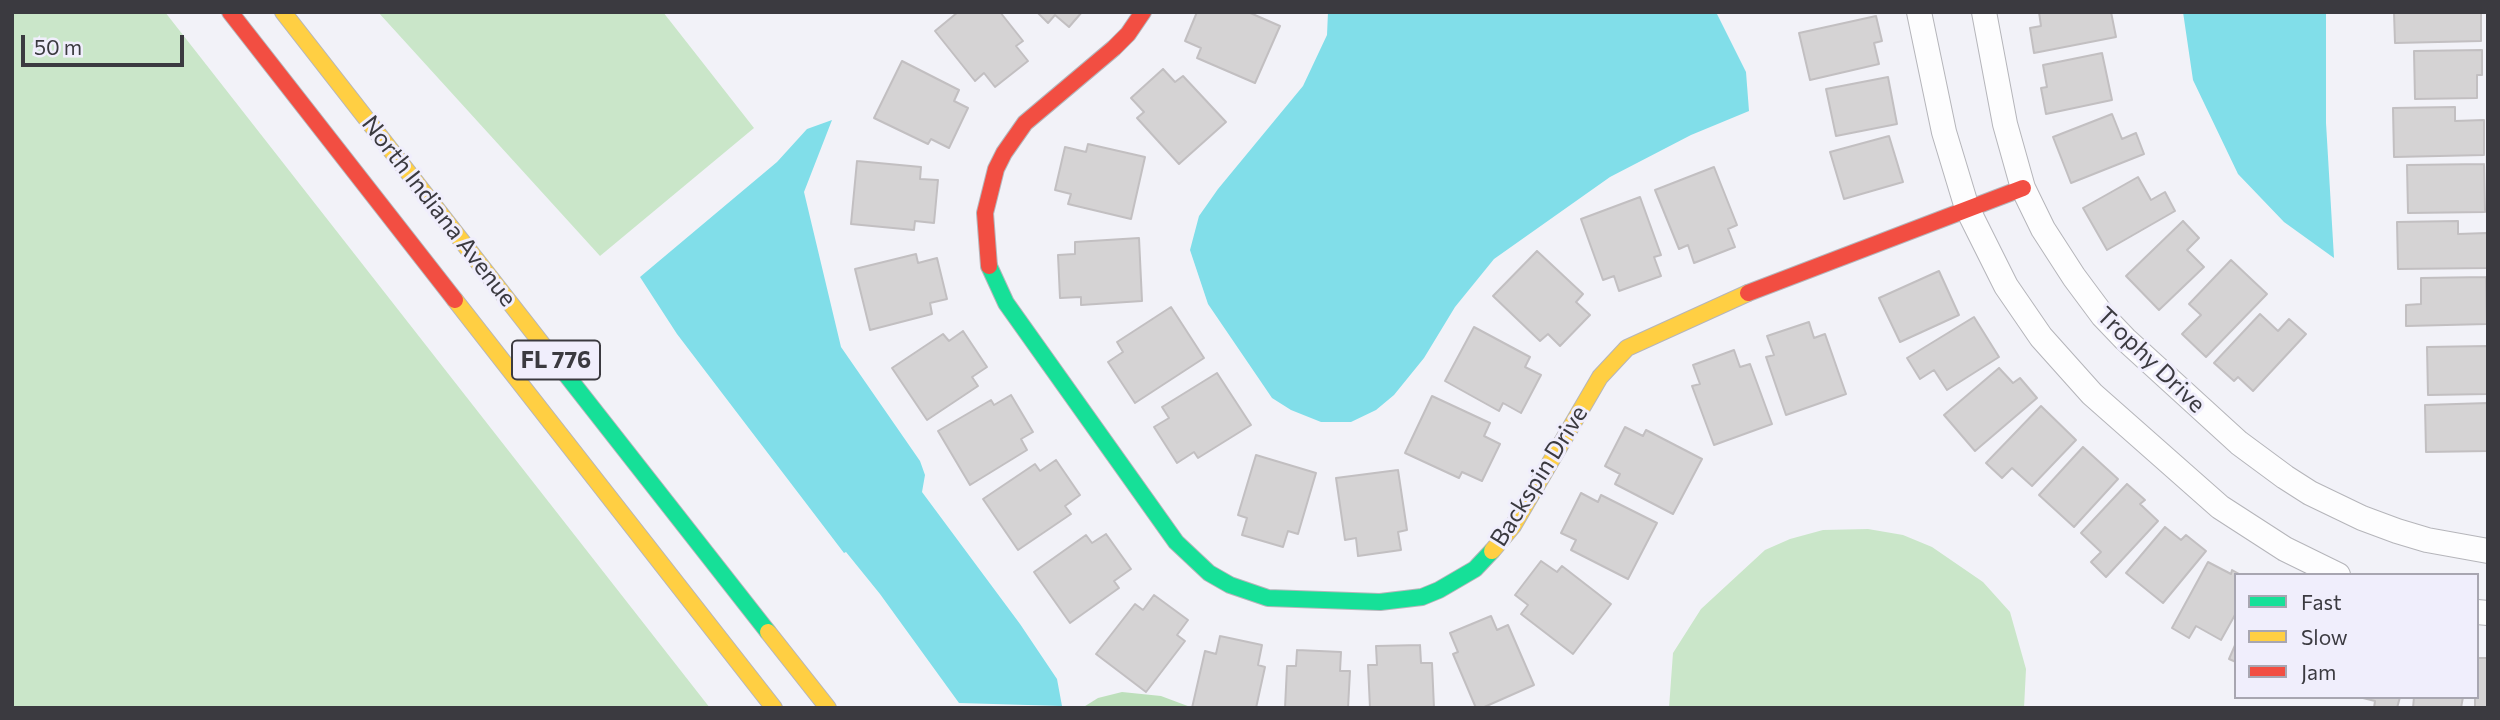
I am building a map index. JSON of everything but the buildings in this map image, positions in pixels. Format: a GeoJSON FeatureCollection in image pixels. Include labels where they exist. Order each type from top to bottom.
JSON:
{"type":"FeatureCollection","features":[{"type":"Feature","properties":{"kind":"main road","name":"North Indiana Avenue"},"geometry":{"type":"LineString","coordinates":[[230,12],[774,708]]}},
{"type":"Feature","properties":{"kind":"main road","name":"North Indiana Avenue"},"geometry":{"type":"LineString","coordinates":[[284,12],[828,708]]}},
{"type":"Feature","properties":{"kind":"main road","name":"Backspin Drive"},"geometry":{"type":"LineString","coordinates":[[1143,12],[1128,34],[1114,48],[1026,123],[1004,153],[996,169],[985,213],[989,267],[1006,303],[1175,542],[1209,573],[1230,585],[1268,598],[1402,601],[1423,597],[1456,581],[1475,569],[1513,526],[1595,385],[1627,348],[1760,288],[2023,188]]}},
{"type":"Feature","properties":{"kind":"street"},"geometry":{"type":"LineString","coordinates":[[1919,12],[1944,132],[1967,208],[1994,263],[2021,309],[2049,346],[2092,394],[2220,507],[2285,549],[2334,573]]}},
{"type":"Feature","properties":{"kind":"street","name":"Trophy Drive"},"geometry":{"type":"LineString","coordinates":[[1984,12],[2005,124],[2023,188],[2061,257],[2104,316],[2153,365],[2261,460],[2310,493],[2362,518],[2427,540],[2488,551]]}},
{"type":"Feature","properties":{"kind":"green space"},"geometry":{"type":"Polygon","coordinates":[[[12,12],[165,12],[710,708],[12,708],[12,12]]]}},
{"type":"Feature","properties":{"kind":"green space"},"geometry":{"type":"Polygon","coordinates":[[[378,12],[663,12],[754,128],[600,256],[378,12]]]}},
{"type":"Feature","properties":{"kind":"green space"},"geometry":{"type":"Polygon","coordinates":[[[1868,529],[1903,535],[1932,547],[1983,582],[2010,612],[2026,669],[2024,708],[1669,708],[1673,653],[1701,609],[1765,550],[1790,539],[1823,530],[1868,529]]]}},
{"type":"Feature","properties":{"kind":"green space"},"geometry":{"type":"Polygon","coordinates":[[[1122,692],[1161,696],[1193,708],[1082,708],[1098,698],[1122,692]]]}},
{"type":"Feature","properties":{"kind":"water"},"geometry":{"type":"Polygon","coordinates":[[[1328,12],[1716,12],[1746,72],[1749,111],[1691,135],[1610,177],[1494,259],[1455,307],[1424,358],[1394,395],[1376,410],[1351,422],[1321,422],[1291,410],[1272,398],[1208,304],[1190,250],[1199,216],[1303,86],[1327,35],[1328,12]]]}},
{"type":"Feature","properties":{"kind":"water"},"geometry":{"type":"Polygon","coordinates":[[[2183,12],[2326,12],[2326,123],[2334,258],[2284,222],[2238,174],[2193,80],[2183,12]]]}},
{"type":"Feature","properties":{"kind":"water"},"geometry":{"type":"Polygon","coordinates":[[[832,120],[804,192],[841,347],[920,461],[925,475],[922,492],[1020,624],[1057,679],[1062,706],[959,703],[880,594],[846,552],[844,553],[677,334],[640,277],[777,162],[807,129],[832,120]]]}},
{"type":"Feature","properties":{"kind":"traffic: fast"},"geometry":{"type":"LineString","coordinates":[[989,266],[1006,303],[1176,542],[1209,573],[1230,585],[1268,598],[1380,602],[1422,597],[1475,569],[1492,551]]}},
{"type":"Feature","properties":{"kind":"traffic: fast"},"geometry":{"type":"LineString","coordinates":[[546,349],[768,632]]}},
{"type":"Feature","properties":{"kind":"traffic: slow"},"geometry":{"type":"LineString","coordinates":[[283,12],[546,349]]}},
{"type":"Feature","properties":{"kind":"traffic: slow"},"geometry":{"type":"LineString","coordinates":[[1492,551],[1513,526],[1600,377],[1627,348],[1748,293]]}},
{"type":"Feature","properties":{"kind":"traffic: slow"},"geometry":{"type":"LineString","coordinates":[[455,300],[774,708]]}},
{"type":"Feature","properties":{"kind":"traffic: slow"},"geometry":{"type":"LineString","coordinates":[[768,632],[828,708]]}},
{"type":"Feature","properties":{"kind":"traffic: jam"},"geometry":{"type":"LineString","coordinates":[[230,12],[455,300]]}},
{"type":"Feature","properties":{"kind":"traffic: jam"},"geometry":{"type":"LineString","coordinates":[[989,266],[985,213],[996,169],[1004,153],[1025,123],[1114,48],[1128,34],[1143,12]]}},
{"type":"Feature","properties":{"kind":"traffic: jam"},"geometry":{"type":"LineString","coordinates":[[1748,293],[2023,188]]}}]}
